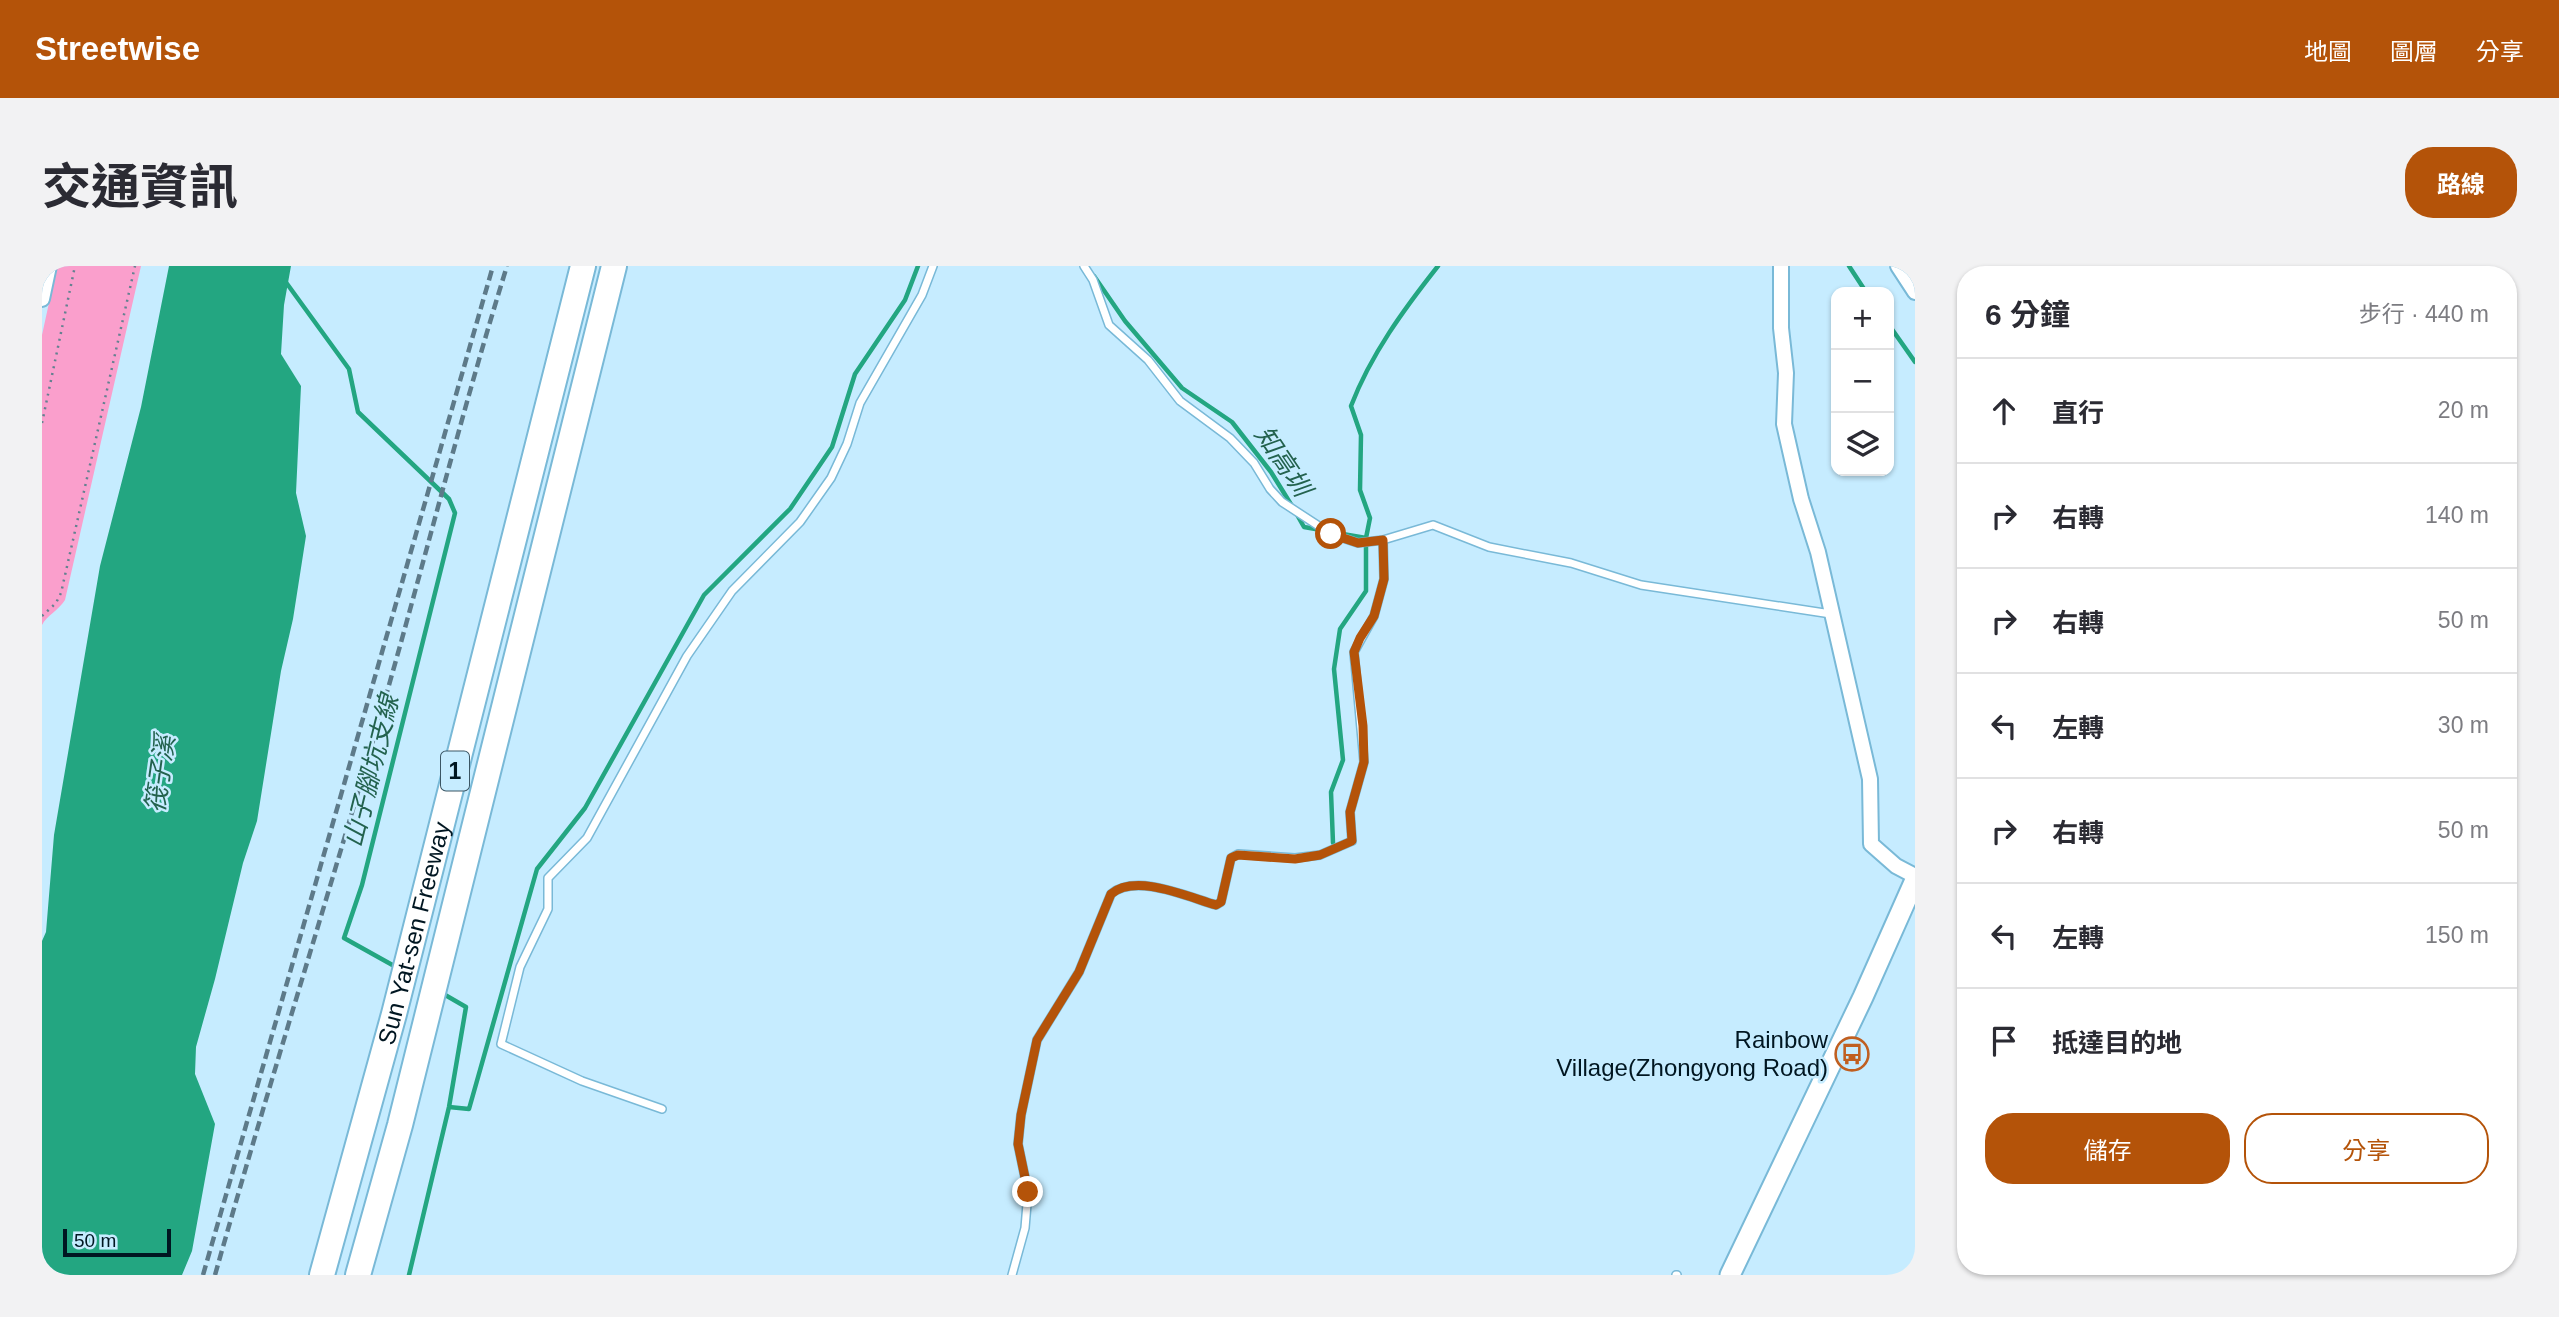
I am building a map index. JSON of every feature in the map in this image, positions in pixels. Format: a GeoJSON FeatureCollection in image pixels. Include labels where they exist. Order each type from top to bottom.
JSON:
{"type":"FeatureCollection","features":[{"type":"Feature","properties":{"kind":"highway","name":"Sun Yat-sen Freeway"},"geometry":{"type":"LineString","coordinates":[[322,1275],[397,1002],[583,266]]}},
{"type":"Feature","properties":{"kind":"highway","name":"Sun Yat-sen Freeway"},"geometry":{"type":"LineString","coordinates":[[358,1275],[400,1125],[614,266]]}},
{"type":"Feature","properties":{"kind":"main road"},"geometry":{"type":"LineString","coordinates":[[1730,1275],[1863,997],[1915,878]]}},
{"type":"Feature","properties":{"kind":"street"},"geometry":{"type":"LineString","coordinates":[[42,299],[49,266]]}},
{"type":"Feature","properties":{"kind":"street"},"geometry":{"type":"LineString","coordinates":[[1781,266],[1781,328],[1786,373],[1784,424],[1801,499],[1818,552],[1870,779],[1871,844],[1896,866],[1915,878]]}},
{"type":"Feature","properties":{"kind":"street"},"geometry":{"type":"LineString","coordinates":[[1898,266],[1915,292]]}},
{"type":"Feature","properties":{"kind":"lane"},"geometry":{"type":"LineString","coordinates":[[662,1109],[582,1081],[501,1044],[520,967],[548,909],[548,878],[587,838],[687,656],[732,591],[800,522],[831,478],[847,443],[860,403],[922,295],[933,266]]}},
{"type":"Feature","properties":{"kind":"lane"},"geometry":{"type":"LineString","coordinates":[[1084,266],[1093,280],[1109,325],[1148,360],[1180,401],[1230,438],[1254,463],[1270,489],[1282,502],[1331,534],[1358,543],[1383,540],[1433,525],[1489,547],[1572,563],[1642,585],[1831,614]]}},
{"type":"Feature","properties":{"kind":"lane"},"geometry":{"type":"LineString","coordinates":[[1012,1275],[1025,1228],[1028,1192],[1018,1144],[1021,1115],[1037,1040],[1079,972],[1111,894],[1119,887],[1150,886],[1216,905],[1221,902],[1231,858],[1238,855],[1295,859],[1320,855],[1352,841],[1350,812],[1364,762],[1363,726],[1354,652],[1374,616],[1384,579],[1383,540]]}},
{"type":"Feature","properties":{"kind":"path"},"geometry":{"type":"LineString","coordinates":[[42,422],[75,266]]}},
{"type":"Feature","properties":{"kind":"path"},"geometry":{"type":"LineString","coordinates":[[127,266],[133,273]]}},
{"type":"Feature","properties":{"kind":"path"},"geometry":{"type":"LineString","coordinates":[[42,616],[56,603],[61,593],[135,266]]}},
{"type":"Feature","properties":{"kind":"shaded area"},"geometry":{"type":"Polygon","coordinates":[[[57,266],[141,266],[65,600],[42,625],[42,335],[57,266]]]}},
{"type":"Feature","properties":{"kind":"water","name":"筏子溪"},"geometry":{"type":"Polygon","coordinates":[[[169,266],[291,266],[284,305],[281,354],[301,386],[296,493],[306,536],[257,821],[243,863],[196,1047],[195,1074],[215,1124],[192,1251],[182,1275],[42,1275],[42,941],[46,932],[54,835],[100,566],[141,407],[169,266]]]}},
{"type":"Feature","properties":{"kind":"waterway"},"geometry":{"type":"LineString","coordinates":[[449,1107],[469,1109],[537,869],[585,808],[704,595],[790,509],[832,447],[855,374],[905,300],[918,266]]}},
{"type":"Feature","properties":{"kind":"waterway"},"geometry":{"type":"LineString","coordinates":[[1366,538],[1370,518],[1360,490],[1361,435],[1351,406],[1368,368],[1389,333],[1438,266]]}},
{"type":"Feature","properties":{"kind":"waterway"},"geometry":{"type":"LineString","coordinates":[[1849,266],[1863,287]]}},
{"type":"Feature","properties":{"kind":"waterway","name":"知高圳"},"geometry":{"type":"LineString","coordinates":[[1094,276],[1125,321],[1182,388],[1232,422],[1271,472],[1292,506]]}},
{"type":"Feature","properties":{"kind":"waterway","name":"山子腳坑支線"},"geometry":{"type":"LineString","coordinates":[[285,281],[349,369],[358,412],[449,499],[455,513],[362,885],[344,938],[396,967]]}},
{"type":"Feature","properties":{"kind":"waterway"},"geometry":{"type":"LineString","coordinates":[[1894,332],[1915,362]]}},
{"type":"Feature","properties":{"kind":"waterway","name":"知高圳"},"geometry":{"type":"LineString","coordinates":[[1296,513],[1304,527],[1321,530]]}},
{"type":"Feature","properties":{"kind":"waterway","name":"知高圳"},"geometry":{"type":"LineString","coordinates":[[1333,843],[1331,792],[1343,760],[1334,669],[1340,629],[1366,591],[1366,538],[1337,533]]}},
{"type":"Feature","properties":{"kind":"waterway","name":"山子腳坑支線"},"geometry":{"type":"LineString","coordinates":[[409,1275],[449,1107],[466,1007],[440,992]]}},
{"type":"Feature","properties":{"kind":"railway"},"geometry":{"type":"LineString","coordinates":[[203,1275],[493,266]]}},
{"type":"Feature","properties":{"kind":"railway"},"geometry":{"type":"LineString","coordinates":[[215,1275],[381,713],[507,266]]}},
{"type":"Feature","properties":{"kind":"place","name":"Rainbow Village(Zhongyong Road)"},"geometry":{"type":"Point","coordinates":[1852,1054]}},
{"type":"Feature","properties":{"kind":"route"},"geometry":{"type":"LineString","coordinates":[[1028,1192],[1018,1144],[1021,1115],[1037,1040],[1079,972],[1111,894],[1119,887],[1150,886],[1216,905],[1221,902],[1231,858],[1238,855],[1295,859],[1320,855],[1352,841],[1350,812],[1364,762],[1363,726],[1354,652],[1374,616],[1384,579],[1385,558],[1383,540],[1358,543],[1331,534]]}}]}
